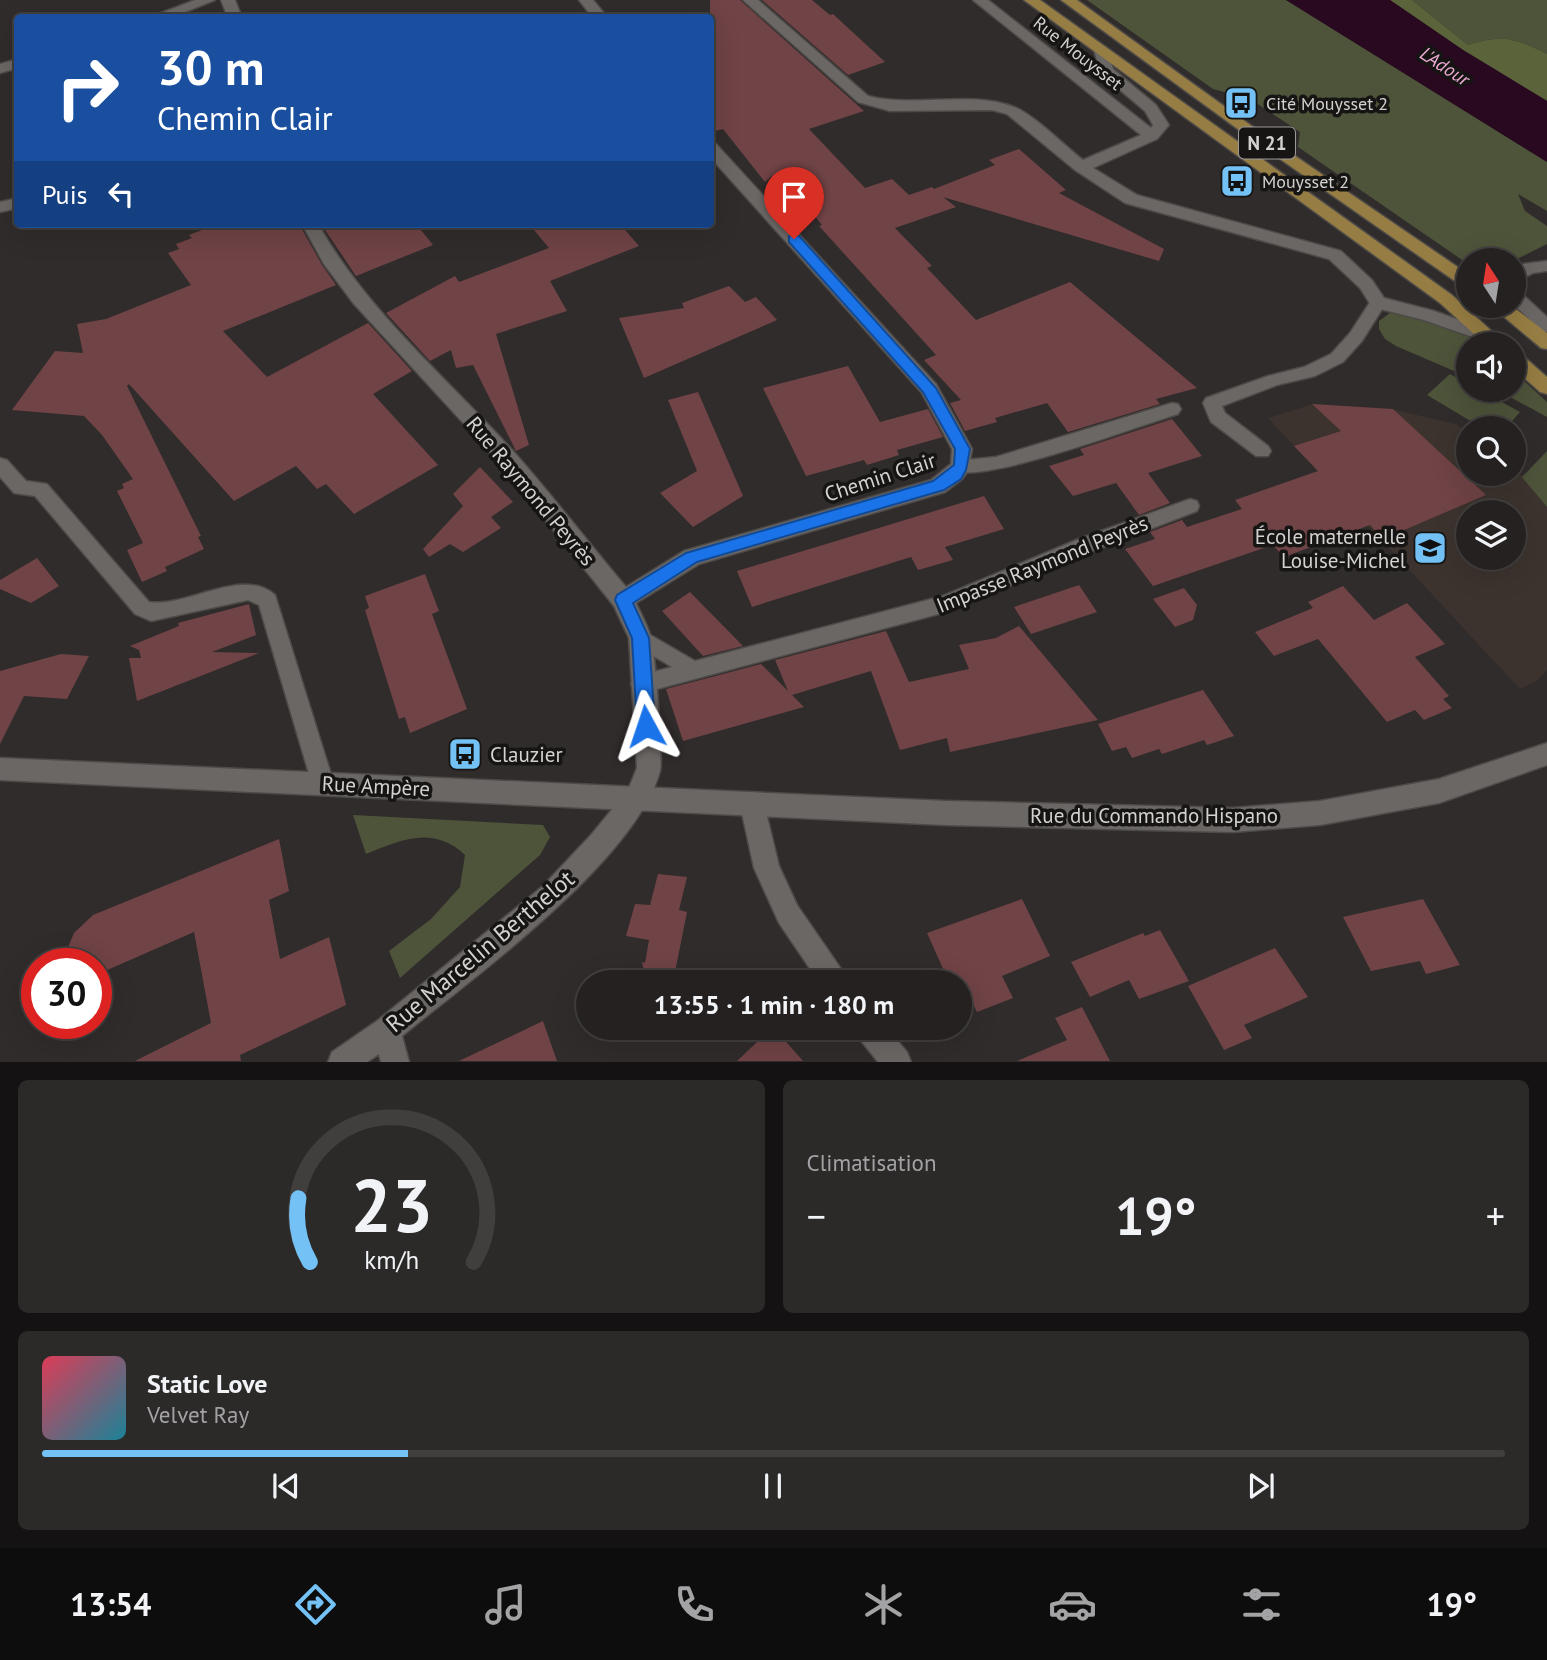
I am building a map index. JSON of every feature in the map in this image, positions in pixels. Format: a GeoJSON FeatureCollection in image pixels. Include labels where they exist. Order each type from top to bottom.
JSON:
{"type":"FeatureCollection","features":[{"type":"Feature","properties":{"kind":"main road","name":"N 21"},"geometry":{"type":"LineString","coordinates":[[1031,0],[1446,299],[1483,332]]}},
{"type":"Feature","properties":{"kind":"main road","name":"N 21"},"geometry":{"type":"LineString","coordinates":[[1068,0],[1255,135],[1456,274]]}},
{"type":"Feature","properties":{"kind":"main road"},"geometry":{"type":"LineString","coordinates":[[1515,318],[1547,343]]}},
{"type":"Feature","properties":{"kind":"main road"},"geometry":{"type":"LineString","coordinates":[[1526,369],[1547,387]]}},
{"type":"Feature","properties":{"kind":"street"},"geometry":{"type":"LineString","coordinates":[[167,14],[208,0]]}},
{"type":"Feature","properties":{"kind":"street"},"geometry":{"type":"LineString","coordinates":[[586,0],[598,14]]}},
{"type":"Feature","properties":{"kind":"street"},"geometry":{"type":"LineString","coordinates":[[750,0],[863,99],[890,106],[993,105],[1012,111],[1081,167],[1131,199],[1335,255],[1366,285],[1378,303],[1428,314],[1472,332]]}},
{"type":"Feature","properties":{"kind":"street","name":"Rue Mouysset"},"geometry":{"type":"LineString","coordinates":[[980,0],[1152,136],[1161,125],[1151,108],[1106,71],[1101,50]]}},
{"type":"Feature","properties":{"kind":"street"},"geometry":{"type":"LineString","coordinates":[[1081,167],[1152,136]]}},
{"type":"Feature","properties":{"kind":"street","name":"Chemin Clair"},"geometry":{"type":"LineString","coordinates":[[623,600],[692,557],[938,486],[961,466],[962,449],[929,388],[714,151]]}},
{"type":"Feature","properties":{"kind":"street","name":"Rue Raymond Peyrès"},"geometry":{"type":"LineString","coordinates":[[312,228],[330,260],[359,300],[507,458],[623,600],[640,638],[649,768],[636,798]]}},
{"type":"Feature","properties":{"kind":"street","name":"Rue du Commando Hispano"},"geometry":{"type":"LineString","coordinates":[[752,804],[946,813],[1233,820],[1320,813],[1439,792],[1547,754]]}},
{"type":"Feature","properties":{"kind":"street","name":"Rue Ampère"},"geometry":{"type":"LineString","coordinates":[[0,769],[752,804]]}},
{"type":"Feature","properties":{"kind":"street","name":"Rue Marcelin Berthelot"},"geometry":{"type":"LineString","coordinates":[[342,1062],[387,1031],[551,896],[600,844],[636,798]]}},
{"type":"Feature","properties":{"kind":"street"},"geometry":{"type":"LineString","coordinates":[[752,804],[767,868],[788,914],[828,970]]}},
{"type":"Feature","properties":{"kind":"street"},"geometry":{"type":"LineString","coordinates":[[387,1031],[395,1062]]}},
{"type":"Feature","properties":{"kind":"street"},"geometry":{"type":"LineString","coordinates":[[878,1040],[897,1062]]}},
{"type":"Feature","properties":{"kind":"lane"},"geometry":{"type":"LineString","coordinates":[[1526,270],[1547,266]]}},
{"type":"Feature","properties":{"kind":"lane"},"geometry":{"type":"LineString","coordinates":[[1262,451],[1217,416],[1212,403],[1274,380],[1309,372],[1337,358],[1356,337],[1378,303]]}},
{"type":"Feature","properties":{"kind":"lane"},"geometry":{"type":"LineString","coordinates":[[1526,307],[1547,326]]}},
{"type":"Feature","properties":{"kind":"lane"},"geometry":{"type":"LineString","coordinates":[[961,466],[996,464],[1172,410]]}},
{"type":"Feature","properties":{"kind":"lane"},"geometry":{"type":"LineString","coordinates":[[0,465],[22,488],[40,489],[142,608],[151,612],[248,592],[259,593],[268,601],[323,784]]}},
{"type":"Feature","properties":{"kind":"lane","name":"Impasse Raymond Peyrès"},"geometry":{"type":"LineString","coordinates":[[642,684],[690,669],[946,604],[1086,545],[1189,506]]}},
{"type":"Feature","properties":{"kind":"lane"},"geometry":{"type":"LineString","coordinates":[[640,638],[681,660],[690,669]]}},
{"type":"Feature","properties":{"kind":"shaded area","name":"École maternelle Louise-Michel"},"geometry":{"type":"Polygon","coordinates":[[[1313,404],[1396,410],[1455,424],[1456,486],[1526,486],[1526,481],[1547,507],[1547,670],[1537,681],[1520,689],[1268,418],[1313,404]]]}},
{"type":"Feature","properties":{"kind":"green space"},"geometry":{"type":"Polygon","coordinates":[[[1087,0],[1286,0],[1547,162],[1547,211],[1518,194],[1525,211],[1547,226],[1547,244],[1526,254],[1526,248],[1456,248],[1456,256],[1298,147],[1300,132],[1250,99],[1213,89],[1087,0]]]}},
{"type":"Feature","properties":{"kind":"green space"},"geometry":{"type":"Polygon","coordinates":[[[1390,0],[1412,0],[1468,45],[1508,39],[1547,54],[1547,101],[1463,50],[1390,0]]]}},
{"type":"Feature","properties":{"kind":"green space"},"geometry":{"type":"Polygon","coordinates":[[[1412,0],[1547,0],[1547,54],[1508,39],[1468,45],[1412,0]]]}},
{"type":"Feature","properties":{"kind":"green space"},"geometry":{"type":"Polygon","coordinates":[[[1390,313],[1413,316],[1462,332],[1456,332],[1456,372],[1385,339],[1379,329],[1379,321],[1390,313]]]}},
{"type":"Feature","properties":{"kind":"green space"},"geometry":{"type":"Polygon","coordinates":[[[1450,374],[1456,377],[1456,402],[1502,402],[1520,412],[1516,416],[1462,416],[1427,395],[1450,374]]]}},
{"type":"Feature","properties":{"kind":"green space"},"geometry":{"type":"Polygon","coordinates":[[[1526,383],[1547,402],[1547,417],[1519,402],[1526,402],[1526,383]]]}},
{"type":"Feature","properties":{"kind":"green space"},"geometry":{"type":"Polygon","coordinates":[[[1547,451],[1547,507],[1526,482],[1526,473],[1547,451]]]}},
{"type":"Feature","properties":{"kind":"green space"},"geometry":{"type":"Polygon","coordinates":[[[353,815],[543,825],[550,837],[540,855],[400,978],[389,951],[431,919],[460,887],[465,855],[441,840],[429,838],[404,840],[366,854],[353,815]]]}},
{"type":"Feature","properties":{"kind":"water","name":"L'Adour"},"geometry":{"type":"Polygon","coordinates":[[[1286,0],[1390,0],[1463,50],[1547,101],[1547,162],[1286,0]]]}},
{"type":"Feature","properties":{"kind":"building"},"geometry":{"type":"Polygon","coordinates":[[[710,0],[740,0],[864,111],[809,129],[865,188],[892,179],[909,195],[932,187],[934,189],[995,165],[989,160],[1019,149],[1066,190],[1059,193],[1164,249],[1159,261],[943,197],[956,207],[895,228],[932,266],[927,268],[976,320],[1070,282],[1197,388],[1156,399],[1160,404],[1068,432],[1047,403],[995,418],[997,422],[965,431],[950,403],[961,400],[924,360],[936,355],[819,226],[822,225],[785,180],[778,182],[772,176],[765,182],[723,129],[714,131],[714,14],[710,14],[710,0]]]}},
{"type":"Feature","properties":{"kind":"building"},"geometry":{"type":"Polygon","coordinates":[[[762,0],[812,0],[830,15],[833,14],[885,62],[848,75],[762,0]]]}},
{"type":"Feature","properties":{"kind":"building"},"geometry":{"type":"Polygon","coordinates":[[[207,228],[301,228],[336,285],[223,331],[267,377],[368,323],[412,371],[373,394],[438,465],[354,514],[326,484],[317,489],[296,466],[234,501],[129,384],[127,386],[201,536],[198,537],[204,549],[165,567],[167,571],[142,582],[127,550],[143,543],[117,491],[124,488],[122,484],[133,479],[102,435],[84,416],[12,410],[55,351],[83,353],[77,324],[106,319],[191,285],[168,253],[179,249],[176,244],[192,238],[189,235],[207,228]]]}},
{"type":"Feature","properties":{"kind":"building"},"geometry":{"type":"Polygon","coordinates":[[[324,228],[419,228],[433,245],[356,276],[324,228]]]}},
{"type":"Feature","properties":{"kind":"building"},"geometry":{"type":"Polygon","coordinates":[[[532,228],[623,228],[639,246],[550,281],[567,311],[496,334],[529,445],[516,451],[473,365],[456,368],[451,350],[430,361],[386,313],[455,276],[459,282],[549,248],[532,228]]]}},
{"type":"Feature","properties":{"kind":"building"},"geometry":{"type":"Polygon","coordinates":[[[729,286],[745,302],[756,297],[777,320],[644,378],[619,318],[684,308],[682,303],[729,286]]]}},
{"type":"Feature","properties":{"kind":"building"},"geometry":{"type":"Polygon","coordinates":[[[848,366],[880,422],[928,409],[943,437],[897,450],[899,455],[867,465],[864,460],[806,476],[763,388],[848,366]]]}},
{"type":"Feature","properties":{"kind":"building"},"geometry":{"type":"Polygon","coordinates":[[[698,392],[743,496],[693,527],[660,493],[697,471],[668,400],[698,392]]]}},
{"type":"Feature","properties":{"kind":"building"},"geometry":{"type":"Polygon","coordinates":[[[1312,404],[1393,409],[1456,467],[1456,486],[1476,486],[1486,495],[1474,500],[1456,500],[1456,508],[1383,539],[1370,525],[1284,557],[1273,545],[1153,586],[1125,549],[1155,539],[1150,532],[1182,520],[1187,527],[1242,509],[1235,500],[1318,471],[1294,446],[1341,431],[1312,404]]]}},
{"type":"Feature","properties":{"kind":"building"},"geometry":{"type":"Polygon","coordinates":[[[1172,419],[1202,456],[1148,473],[1170,503],[1139,515],[1116,483],[1073,496],[1049,466],[1084,455],[1080,449],[1172,419]]]}},
{"type":"Feature","properties":{"kind":"building"},"geometry":{"type":"Polygon","coordinates":[[[480,467],[513,502],[491,517],[501,528],[463,552],[450,544],[429,557],[423,549],[463,506],[453,494],[480,467]]]}},
{"type":"Feature","properties":{"kind":"building"},"geometry":{"type":"Polygon","coordinates":[[[984,496],[1004,529],[945,547],[953,560],[918,570],[911,557],[752,607],[737,571],[984,496]]]}},
{"type":"Feature","properties":{"kind":"building"},"geometry":{"type":"Polygon","coordinates":[[[37,558],[59,586],[31,603],[0,589],[0,580],[37,558]]]}},
{"type":"Feature","properties":{"kind":"building"},"geometry":{"type":"Polygon","coordinates":[[[425,574],[439,611],[432,614],[467,709],[410,733],[405,717],[399,719],[365,610],[369,608],[365,596],[425,574]]]}},
{"type":"Feature","properties":{"kind":"building"},"geometry":{"type":"Polygon","coordinates":[[[1079,585],[1097,612],[1031,634],[1014,607],[1079,585]]]}},
{"type":"Feature","properties":{"kind":"building"},"geometry":{"type":"Polygon","coordinates":[[[1343,586],[1374,620],[1407,603],[1445,644],[1415,657],[1449,696],[1443,699],[1452,708],[1424,720],[1415,710],[1387,722],[1318,639],[1274,656],[1255,632],[1313,608],[1308,602],[1343,586]]]}},
{"type":"Feature","properties":{"kind":"building"},"geometry":{"type":"Polygon","coordinates":[[[1184,588],[1197,605],[1193,620],[1175,627],[1153,599],[1184,588]]]}},
{"type":"Feature","properties":{"kind":"building"},"geometry":{"type":"Polygon","coordinates":[[[690,592],[743,646],[703,656],[662,611],[690,592]]]}},
{"type":"Feature","properties":{"kind":"building"},"geometry":{"type":"Polygon","coordinates":[[[249,604],[256,635],[212,652],[259,653],[137,701],[129,658],[141,658],[139,650],[130,646],[179,626],[178,623],[249,604]]]}},
{"type":"Feature","properties":{"kind":"building"},"geometry":{"type":"Polygon","coordinates":[[[1019,626],[1098,720],[950,752],[947,738],[900,750],[871,671],[792,695],[804,707],[683,741],[666,689],[761,664],[788,691],[775,660],[886,631],[909,682],[969,669],[959,645],[996,638],[1019,626]]]}},
{"type":"Feature","properties":{"kind":"building"},"geometry":{"type":"Polygon","coordinates":[[[61,654],[89,656],[67,699],[24,696],[0,744],[0,671],[61,654]]]}},
{"type":"Feature","properties":{"kind":"building"},"geometry":{"type":"Polygon","coordinates":[[[1203,690],[1234,736],[1207,745],[1204,740],[1162,754],[1159,749],[1132,758],[1126,747],[1112,751],[1098,724],[1203,690]]]}},
{"type":"Feature","properties":{"kind":"building"},"geometry":{"type":"Polygon","coordinates":[[[279,839],[289,891],[269,900],[280,959],[329,937],[346,1005],[240,1055],[241,1061],[135,1061],[211,1023],[194,932],[112,968],[112,948],[68,948],[74,933],[93,915],[279,839]]]}},
{"type":"Feature","properties":{"kind":"building"},"geometry":{"type":"Polygon","coordinates":[[[658,874],[687,877],[679,910],[687,912],[675,970],[644,970],[642,962],[645,963],[649,940],[626,936],[635,904],[650,905],[658,874]]]}},
{"type":"Feature","properties":{"kind":"building"},"geometry":{"type":"Polygon","coordinates":[[[1022,899],[1050,956],[1002,976],[1013,998],[977,1012],[972,1002],[972,970],[944,970],[927,933],[1022,899]]]}},
{"type":"Feature","properties":{"kind":"building"},"geometry":{"type":"Polygon","coordinates":[[[1423,899],[1460,965],[1426,974],[1420,961],[1371,971],[1343,917],[1423,899]]]}},
{"type":"Feature","properties":{"kind":"building"},"geometry":{"type":"Polygon","coordinates":[[[1160,930],[1189,981],[1139,999],[1129,980],[1090,997],[1071,962],[1143,933],[1145,936],[1160,930]]]}},
{"type":"Feature","properties":{"kind":"building"},"geometry":{"type":"Polygon","coordinates":[[[1275,948],[1308,997],[1244,1025],[1252,1038],[1224,1050],[1188,986],[1275,948]]]}},
{"type":"Feature","properties":{"kind":"building"},"geometry":{"type":"Polygon","coordinates":[[[1082,1007],[1110,1061],[1017,1061],[1067,1040],[1055,1018],[1082,1007]]]}},
{"type":"Feature","properties":{"kind":"building"},"geometry":{"type":"Polygon","coordinates":[[[543,1021],[557,1061],[459,1061],[543,1021]]]}},
{"type":"Feature","properties":{"kind":"building"},"geometry":{"type":"Polygon","coordinates":[[[759,1040],[784,1040],[803,1061],[737,1061],[759,1040]]]}},
{"type":"Feature","properties":{"kind":"place","name":"Cité Mouysset 2"},"geometry":{"type":"Point","coordinates":[1241,103]}},
{"type":"Feature","properties":{"kind":"place","name":"Mouysset 2"},"geometry":{"type":"Point","coordinates":[1237,181]}},
{"type":"Feature","properties":{"kind":"place","name":"École maternelle Louise-Michel"},"geometry":{"type":"Point","coordinates":[1430,548]}},
{"type":"Feature","properties":{"kind":"place","name":"Clauzier"},"geometry":{"type":"Point","coordinates":[465,754]}},
{"type":"Feature","properties":{"kind":"route"},"geometry":{"type":"LineString","coordinates":[[646,726],[640,638],[623,600],[692,557],[938,486],[961,466],[962,449],[929,388],[794,239]]}}]}
